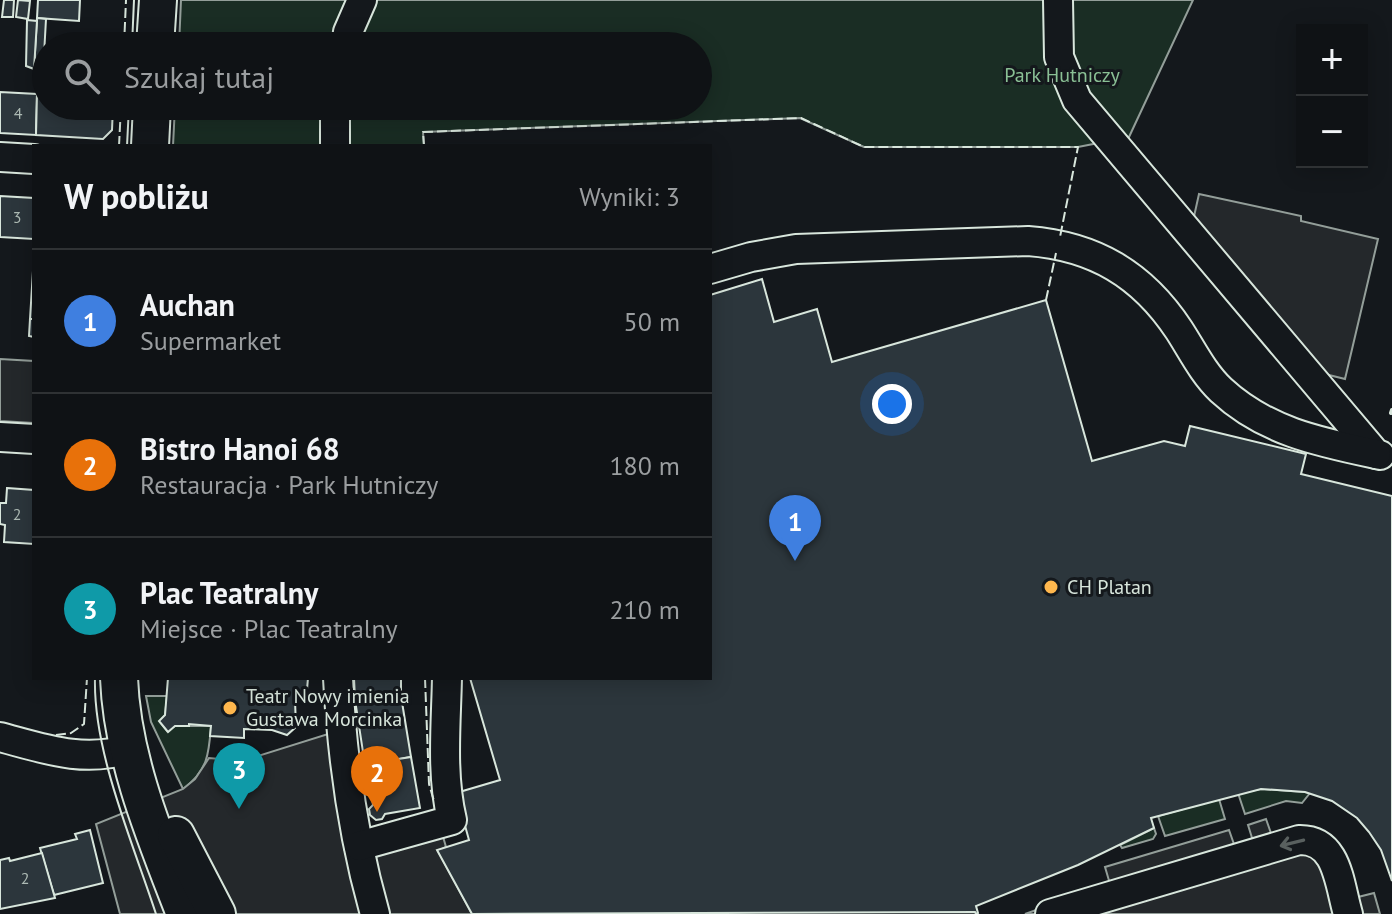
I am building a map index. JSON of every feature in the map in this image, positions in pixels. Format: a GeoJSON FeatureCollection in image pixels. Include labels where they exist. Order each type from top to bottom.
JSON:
{"type":"FeatureCollection","features":[{"type":"Feature","properties":{"kind":"main road"},"geometry":{"type":"LineString","coordinates":[[156,32],[158,0]]}},
{"type":"Feature","properties":{"kind":"main road"},"geometry":{"type":"LineString","coordinates":[[150,144],[151,120]]}},
{"type":"Feature","properties":{"kind":"main road"},"geometry":{"type":"LineString","coordinates":[[119,680],[120,714],[129,749],[157,841],[185,914]]}},
{"type":"Feature","properties":{"kind":"main road"},"geometry":{"type":"LineString","coordinates":[[129,749],[217,914]]}},
{"type":"Feature","properties":{"kind":"street"},"geometry":{"type":"LineString","coordinates":[[348,32],[362,0]]}},
{"type":"Feature","properties":{"kind":"street"},"geometry":{"type":"LineString","coordinates":[[1058,0],[1059,57],[1077,100],[1384,456]]}},
{"type":"Feature","properties":{"kind":"street"},"geometry":{"type":"LineString","coordinates":[[335,120],[335,144]]}},
{"type":"Feature","properties":{"kind":"street"},"geometry":{"type":"LineString","coordinates":[[0,157],[32,159]]}},
{"type":"Feature","properties":{"kind":"street"},"geometry":{"type":"LineString","coordinates":[[712,268],[796,249],[1028,241],[1058,243],[1114,265],[1134,281],[1159,303],[1220,389],[1265,422],[1286,432],[1384,456]]}},
{"type":"Feature","properties":{"kind":"street"},"geometry":{"type":"LineString","coordinates":[[0,437],[32,439]]}},
{"type":"Feature","properties":{"kind":"street"},"geometry":{"type":"LineString","coordinates":[[338,680],[342,746],[359,846],[375,914]]}},
{"type":"Feature","properties":{"kind":"street"},"geometry":{"type":"LineString","coordinates":[[359,846],[452,820],[445,772],[447,680]]}},
{"type":"Feature","properties":{"kind":"street"},"geometry":{"type":"LineString","coordinates":[[0,737],[80,756],[106,756],[129,749]]}},
{"type":"Feature","properties":{"kind":"street"},"geometry":{"type":"LineString","coordinates":[[1050,914],[1299,840],[1312,840],[1324,846],[1331,857],[1348,914]]}},
{"type":"Feature","properties":{"kind":"green space","name":"Park Hutniczy"},"geometry":{"type":"Polygon","coordinates":[[[181,0],[1193,0],[1129,137],[1078,147],[864,147],[800,118],[423,132],[424,144],[173,144],[174,120],[712,120],[712,32],[180,32],[181,0]]]}},
{"type":"Feature","properties":{"kind":"green space"},"geometry":{"type":"Polygon","coordinates":[[[146,696],[167,696],[165,715],[160,722],[167,731],[175,726],[211,726],[206,761],[198,775],[183,789],[151,722],[146,696]]]}},
{"type":"Feature","properties":{"kind":"green space"},"geometry":{"type":"Polygon","coordinates":[[[1261,789],[1310,793],[1302,803],[1286,801],[1245,814],[1238,793],[1261,789]]]}},
{"type":"Feature","properties":{"kind":"green space"},"geometry":{"type":"Polygon","coordinates":[[[1219,799],[1225,819],[1165,836],[1158,816],[1219,799]]]}},
{"type":"Feature","properties":{"kind":"green space"},"geometry":{"type":"Polygon","coordinates":[[[1154,828],[1156,834],[1153,839],[1122,848],[1120,845],[1154,828]]]}},
{"type":"Feature","properties":{"kind":"shaded area"},"geometry":{"type":"Polygon","coordinates":[[[1199,194],[1301,216],[1301,221],[1378,239],[1345,379],[1325,374],[1193,221],[1199,194]]]}},
{"type":"Feature","properties":{"kind":"shaded area"},"geometry":{"type":"Polygon","coordinates":[[[0,359],[32,361],[32,423],[0,421],[0,359]]]}},
{"type":"Feature","properties":{"kind":"shaded area"},"geometry":{"type":"Polygon","coordinates":[[[328,734],[347,838],[442,833],[446,847],[438,851],[472,914],[120,914],[96,824],[183,789],[195,779],[209,758],[242,761],[328,734]]]}},
{"type":"Feature","properties":{"kind":"shaded area"},"geometry":{"type":"Polygon","coordinates":[[[1266,819],[1272,836],[1310,828],[1334,838],[1342,851],[1358,897],[1374,893],[1380,914],[1025,914],[1110,884],[1105,867],[1229,830],[1235,847],[1253,841],[1248,825],[1266,819]]]}},
{"type":"Feature","properties":{"kind":"building"},"geometry":{"type":"Polygon","coordinates":[[[4,0],[14,0],[13,17],[2,17],[4,0]]]}},
{"type":"Feature","properties":{"kind":"building"},"geometry":{"type":"Polygon","coordinates":[[[18,0],[30,1],[28,19],[16,17],[18,0]]]}},
{"type":"Feature","properties":{"kind":"building"},"geometry":{"type":"Polygon","coordinates":[[[38,0],[80,0],[79,21],[37,18],[38,0]]]}},
{"type":"Feature","properties":{"kind":"building"},"geometry":{"type":"Polygon","coordinates":[[[37,18],[46,19],[45,32],[36,32],[37,18]]]}},
{"type":"Feature","properties":{"kind":"building"},"geometry":{"type":"Polygon","coordinates":[[[27,20],[37,21],[36,32],[32,32],[32,68],[26,66],[27,20]]]}},
{"type":"Feature","properties":{"kind":"building"},"geometry":{"type":"Polygon","coordinates":[[[0,92],[32,94],[32,120],[36,120],[36,135],[0,133],[0,92]]]}},
{"type":"Feature","properties":{"kind":"building"},"geometry":{"type":"Polygon","coordinates":[[[36,120],[112,120],[112,130],[103,139],[36,135],[36,120]]]}},
{"type":"Feature","properties":{"kind":"building"},"geometry":{"type":"Polygon","coordinates":[[[0,196],[32,198],[32,239],[0,237],[0,196]]]}},
{"type":"Feature","properties":{"kind":"building","name":"CH Platan"},"geometry":{"type":"Polygon","coordinates":[[[762,279],[774,322],[817,309],[832,362],[1046,300],[1092,461],[1164,441],[1185,446],[1190,426],[1306,454],[1301,474],[1392,496],[1392,881],[1381,850],[1357,818],[1332,801],[1305,792],[1261,789],[1151,818],[1154,828],[1078,865],[976,906],[976,914],[472,914],[437,850],[469,840],[456,793],[500,780],[471,680],[712,680],[712,294],[762,279]]]}},
{"type":"Feature","properties":{"kind":"building"},"geometry":{"type":"Polygon","coordinates":[[[30,319],[32,319],[32,337],[29,336],[30,319]]]}},
{"type":"Feature","properties":{"kind":"building"},"geometry":{"type":"Polygon","coordinates":[[[7,488],[32,490],[32,544],[4,542],[5,525],[0,524],[0,503],[6,503],[7,488]]]}},
{"type":"Feature","properties":{"kind":"building","name":"Teatr Nowy imienia Gustawa Morcinka"},"geometry":{"type":"Polygon","coordinates":[[[168,680],[308,680],[306,701],[295,700],[296,727],[287,735],[272,730],[244,729],[244,738],[210,736],[211,726],[189,724],[175,726],[168,732],[159,721],[165,715],[168,680]]]}},
{"type":"Feature","properties":{"kind":"building"},"geometry":{"type":"Polygon","coordinates":[[[354,680],[401,680],[401,696],[355,700],[354,680]]]}},
{"type":"Feature","properties":{"kind":"building"},"geometry":{"type":"Polygon","coordinates":[[[401,696],[411,757],[365,765],[355,700],[401,696]]]}},
{"type":"Feature","properties":{"kind":"building"},"geometry":{"type":"Polygon","coordinates":[[[411,757],[420,808],[385,814],[382,819],[376,820],[369,809],[373,805],[367,764],[411,757]]]}},
{"type":"Feature","properties":{"kind":"building"},"geometry":{"type":"Polygon","coordinates":[[[90,830],[103,883],[54,895],[40,848],[77,839],[75,834],[90,830]]]}},
{"type":"Feature","properties":{"kind":"building"},"geometry":{"type":"Polygon","coordinates":[[[42,853],[55,898],[0,909],[0,860],[9,858],[10,861],[42,853]]]}},
{"type":"Feature","properties":{"kind":"tram line"},"geometry":{"type":"LineString","coordinates":[[133,32],[134,0]]}},
{"type":"Feature","properties":{"kind":"tram line"},"geometry":{"type":"LineString","coordinates":[[127,144],[128,120]]}},
{"type":"Feature","properties":{"kind":"tram line"},"geometry":{"type":"LineString","coordinates":[[95,680],[100,736],[107,766],[156,914]]}},
{"type":"Feature","properties":{"kind":"fence"},"geometry":{"type":"LineString","coordinates":[[125,32],[126,0]]}},
{"type":"Feature","properties":{"kind":"fence"},"geometry":{"type":"LineString","coordinates":[[424,144],[423,132],[801,118],[864,147],[1078,147],[1060,237]]}},
{"type":"Feature","properties":{"kind":"fence"},"geometry":{"type":"LineString","coordinates":[[119,144],[120,120]]}},
{"type":"Feature","properties":{"kind":"fence"},"geometry":{"type":"LineString","coordinates":[[1046,300],[1056,253]]}},
{"type":"Feature","properties":{"kind":"fence"},"geometry":{"type":"LineString","coordinates":[[56,735],[71,733],[84,724],[87,680]]}},
{"type":"Feature","properties":{"kind":"fence"},"geometry":{"type":"LineString","coordinates":[[425,680],[429,784],[434,801]]}},
{"type":"Feature","properties":{"kind":"place","name":"Auchan"},"geometry":{"type":"Point","coordinates":[795,561]}},
{"type":"Feature","properties":{"kind":"place","name":"CH Platan"},"geometry":{"type":"Point","coordinates":[1051,587]}},
{"type":"Feature","properties":{"kind":"place","name":"Teatr Nowy imienia Gustawa Morcinka"},"geometry":{"type":"Point","coordinates":[230,708]}},
{"type":"Feature","properties":{"kind":"place","name":"Plac Teatralny"},"geometry":{"type":"Point","coordinates":[239,809]}},
{"type":"Feature","properties":{"kind":"place","name":"Bistro Hanoi 68"},"geometry":{"type":"Point","coordinates":[377,812]}}]}
